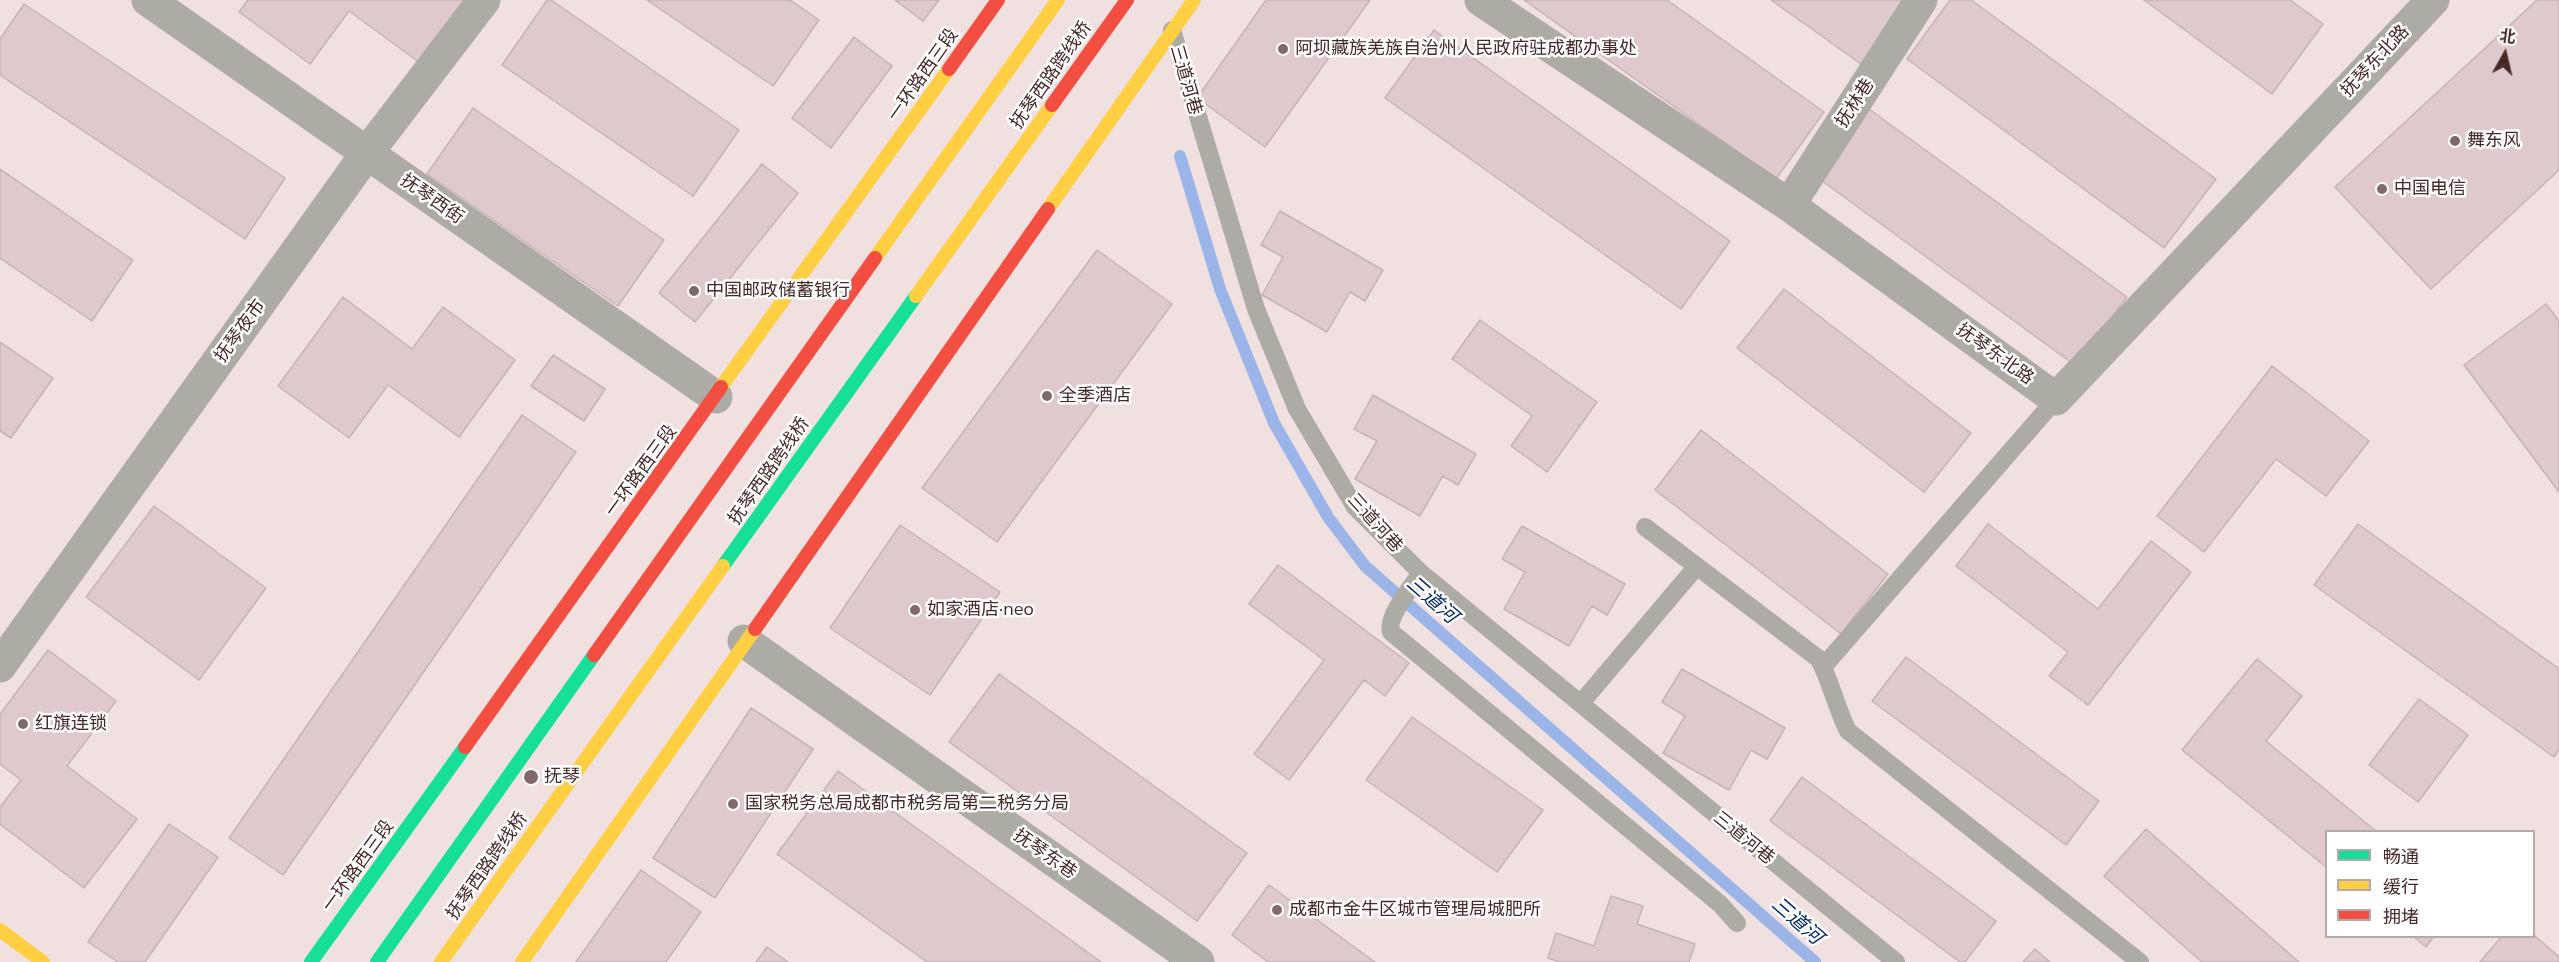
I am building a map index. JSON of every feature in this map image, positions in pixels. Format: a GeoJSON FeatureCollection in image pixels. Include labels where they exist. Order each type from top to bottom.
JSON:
{"type":"FeatureCollection","features":[{"type":"Feature","properties":{"kind":"main road","name":"一环路西三段"},"geometry":{"type":"LineString","coordinates":[[311,962],[998,0]]}},
{"type":"Feature","properties":{"kind":"main road","name":"抚琴西路跨线桥"},"geometry":{"type":"LineString","coordinates":[[377,962],[1058,0]]}},
{"type":"Feature","properties":{"kind":"main road","name":"抚琴西路跨线桥"},"geometry":{"type":"LineString","coordinates":[[441,962],[1127,0]]}},
{"type":"Feature","properties":{"kind":"main road"},"geometry":{"type":"LineString","coordinates":[[522,962],[744,641],[1194,0]]}},
{"type":"Feature","properties":{"kind":"main road"},"geometry":{"type":"LineString","coordinates":[[0,930],[43,962]]}},
{"type":"Feature","properties":{"kind":"street","name":"抚琴西街"},"geometry":{"type":"LineString","coordinates":[[148,0],[716,397]]}},
{"type":"Feature","properties":{"kind":"street","name":"抚琴夜市"},"geometry":{"type":"LineString","coordinates":[[0,666],[367,153],[484,0]]}},
{"type":"Feature","properties":{"kind":"street","name":"抚琴东北路"},"geometry":{"type":"LineString","coordinates":[[1480,0],[1789,205],[2056,399],[2433,0]]}},
{"type":"Feature","properties":{"kind":"street","name":"抚林巷"},"geometry":{"type":"LineString","coordinates":[[1789,205],[1921,0]]}},
{"type":"Feature","properties":{"kind":"street","name":"抚琴东巷"},"geometry":{"type":"LineString","coordinates":[[744,641],[1198,962]]}},
{"type":"Feature","properties":{"kind":"lane","name":"三道河巷"},"geometry":{"type":"LineString","coordinates":[[1172,30],[1256,309],[1297,409],[1355,507],[1418,578],[1581,703],[1896,962]]}},
{"type":"Feature","properties":{"kind":"lane"},"geometry":{"type":"LineString","coordinates":[[1823,667],[2056,399]]}},
{"type":"Feature","properties":{"kind":"lane"},"geometry":{"type":"LineString","coordinates":[[1645,527],[1819,658],[1829,679],[1838,711],[1848,731],[2140,962]]}},
{"type":"Feature","properties":{"kind":"lane"},"geometry":{"type":"LineString","coordinates":[[1581,703],[1697,566]]}},
{"type":"Feature","properties":{"kind":"lane"},"geometry":{"type":"LineString","coordinates":[[1418,578],[1392,617],[1389,625],[1391,632],[1720,904],[1737,923]]}},
{"type":"Feature","properties":{"kind":"building"},"geometry":{"type":"Polygon","coordinates":[[[248,0],[467,0],[420,63],[349,11],[310,64],[239,12],[248,0]]]}},
{"type":"Feature","properties":{"kind":"building"},"geometry":{"type":"Polygon","coordinates":[[[547,0],[551,0],[739,130],[693,196],[502,65],[547,0]]]}},
{"type":"Feature","properties":{"kind":"building"},"geometry":{"type":"Polygon","coordinates":[[[647,0],[790,0],[819,20],[773,86],[647,0]]]}},
{"type":"Feature","properties":{"kind":"building"},"geometry":{"type":"Polygon","coordinates":[[[895,0],[939,0],[923,21],[895,0]]]}},
{"type":"Feature","properties":{"kind":"building","name":"阿坝藏族羌族自治州人民政府驻成都办事处"},"geometry":{"type":"Polygon","coordinates":[[[1266,0],[1370,0],[1265,147],[1197,98],[1266,0]]]}},
{"type":"Feature","properties":{"kind":"building"},"geometry":{"type":"Polygon","coordinates":[[[1524,0],[1667,0],[1824,112],[1776,179],[1524,0]]]}},
{"type":"Feature","properties":{"kind":"building"},"geometry":{"type":"Polygon","coordinates":[[[1771,0],[1907,0],[1861,64],[1771,0]]]}},
{"type":"Feature","properties":{"kind":"building"},"geometry":{"type":"Polygon","coordinates":[[[1950,0],[1971,0],[2216,179],[2164,248],[1907,59],[1950,0]]]}},
{"type":"Feature","properties":{"kind":"building"},"geometry":{"type":"Polygon","coordinates":[[[2144,0],[2290,0],[2323,24],[2272,94],[2144,0]]]}},
{"type":"Feature","properties":{"kind":"building"},"geometry":{"type":"Polygon","coordinates":[[[2537,0],[2559,0],[2559,170],[2431,289],[2335,187],[2537,0]]]}},
{"type":"Feature","properties":{"kind":"building"},"geometry":{"type":"Polygon","coordinates":[[[24,4],[285,178],[245,239],[0,75],[0,39],[24,4]]]}},
{"type":"Feature","properties":{"kind":"building"},"geometry":{"type":"Polygon","coordinates":[[[1434,30],[1730,241],[1681,309],[1385,98],[1434,30]]]}},
{"type":"Feature","properties":{"kind":"building"},"geometry":{"type":"Polygon","coordinates":[[[854,37],[892,66],[831,148],[792,118],[854,37]]]}},
{"type":"Feature","properties":{"kind":"building"},"geometry":{"type":"Polygon","coordinates":[[[473,108],[664,240],[618,306],[427,174],[473,108]]]}},
{"type":"Feature","properties":{"kind":"building"},"geometry":{"type":"Polygon","coordinates":[[[1869,109],[2127,297],[2076,366],[1818,178],[1869,109]]]}},
{"type":"Feature","properties":{"kind":"building"},"geometry":{"type":"Polygon","coordinates":[[[762,164],[798,193],[695,322],[659,293],[762,164]]]}},
{"type":"Feature","properties":{"kind":"building"},"geometry":{"type":"Polygon","coordinates":[[[0,169],[133,260],[92,321],[0,258],[0,169]]]}},
{"type":"Feature","properties":{"kind":"building"},"geometry":{"type":"Polygon","coordinates":[[[1280,211],[1383,270],[1365,301],[1350,292],[1327,332],[1262,295],[1283,257],[1261,245],[1280,211]]]}},
{"type":"Feature","properties":{"kind":"building","name":"全季酒店"},"geometry":{"type":"Polygon","coordinates":[[[1097,250],[1172,304],[997,542],[922,488],[1097,250]]]}},
{"type":"Feature","properties":{"kind":"building"},"geometry":{"type":"Polygon","coordinates":[[[1784,289],[1971,433],[1924,492],[1737,348],[1784,289]]]}},
{"type":"Feature","properties":{"kind":"building"},"geometry":{"type":"Polygon","coordinates":[[[343,297],[412,349],[443,307],[515,360],[459,437],[388,385],[349,438],[278,386],[343,297]]]}},
{"type":"Feature","properties":{"kind":"building"},"geometry":{"type":"Polygon","coordinates":[[[2546,304],[2559,321],[2559,492],[2464,365],[2546,304]]]}},
{"type":"Feature","properties":{"kind":"building"},"geometry":{"type":"Polygon","coordinates":[[[1480,320],[1597,402],[1547,472],[1511,446],[1532,416],[1452,359],[1480,320]]]}},
{"type":"Feature","properties":{"kind":"building"},"geometry":{"type":"Polygon","coordinates":[[[0,342],[53,378],[11,438],[0,431],[0,342]]]}},
{"type":"Feature","properties":{"kind":"building"},"geometry":{"type":"Polygon","coordinates":[[[553,355],[605,389],[584,421],[531,386],[553,355]]]}},
{"type":"Feature","properties":{"kind":"building"},"geometry":{"type":"Polygon","coordinates":[[[2272,366],[2369,441],[2326,496],[2276,459],[2204,552],[2157,516],[2272,366]]]}},
{"type":"Feature","properties":{"kind":"building"},"geometry":{"type":"Polygon","coordinates":[[[1373,395],[1476,454],[1458,485],[1443,476],[1420,516],[1355,479],[1377,441],[1354,429],[1373,395]]]}},
{"type":"Feature","properties":{"kind":"building"},"geometry":{"type":"Polygon","coordinates":[[[522,415],[576,452],[283,875],[229,838],[522,415]]]}},
{"type":"Feature","properties":{"kind":"building"},"geometry":{"type":"Polygon","coordinates":[[[1701,430],[1888,574],[1841,634],[1655,490],[1701,430]]]}},
{"type":"Feature","properties":{"kind":"building"},"geometry":{"type":"Polygon","coordinates":[[[154,506],[266,588],[199,680],[86,597],[154,506]]]}},
{"type":"Feature","properties":{"kind":"building"},"geometry":{"type":"Polygon","coordinates":[[[1988,524],[2098,609],[2151,541],[2191,572],[2088,705],[2049,676],[2068,652],[1956,566],[1988,524]]]}},
{"type":"Feature","properties":{"kind":"building"},"geometry":{"type":"Polygon","coordinates":[[[2358,524],[2559,669],[2559,750],[2554,757],[2314,585],[2358,524]]]}},
{"type":"Feature","properties":{"kind":"building","name":"如家酒店·neo"},"geometry":{"type":"Polygon","coordinates":[[[900,525],[1000,592],[930,695],[830,628],[900,525]]]}},
{"type":"Feature","properties":{"kind":"building"},"geometry":{"type":"Polygon","coordinates":[[[1522,526],[1625,584],[1607,615],[1592,606],[1569,646],[1504,609],[1525,572],[1502,559],[1522,526]]]}},
{"type":"Feature","properties":{"kind":"building"},"geometry":{"type":"Polygon","coordinates":[[[1278,565],[1409,663],[1385,696],[1364,680],[1289,780],[1254,754],[1324,660],[1249,604],[1278,565]]]}},
{"type":"Feature","properties":{"kind":"building"},"geometry":{"type":"Polygon","coordinates":[[[48,650],[116,701],[67,766],[137,819],[84,888],[0,824],[0,807],[21,780],[0,764],[0,714],[48,650]]]}},
{"type":"Feature","properties":{"kind":"building"},"geometry":{"type":"Polygon","coordinates":[[[1906,657],[2099,801],[2066,845],[1872,701],[1906,657]]]}},
{"type":"Feature","properties":{"kind":"building"},"geometry":{"type":"Polygon","coordinates":[[[2257,659],[2302,696],[2266,741],[2375,830],[2325,830],[2325,866],[2182,750],[2257,659]]]}},
{"type":"Feature","properties":{"kind":"building"},"geometry":{"type":"Polygon","coordinates":[[[1682,669],[1785,728],[1767,759],[1751,750],[1729,790],[1663,753],[1685,716],[1662,702],[1682,669]]]}},
{"type":"Feature","properties":{"kind":"building"},"geometry":{"type":"Polygon","coordinates":[[[999,674],[1247,853],[1197,921],[949,742],[999,674]]]}},
{"type":"Feature","properties":{"kind":"building"},"geometry":{"type":"Polygon","coordinates":[[[2419,699],[2468,735],[2418,802],[2369,765],[2419,699]]]}},
{"type":"Feature","properties":{"kind":"building","name":"国家税务总局成都市税务局第二税务分局"},"geometry":{"type":"Polygon","coordinates":[[[751,708],[813,749],[715,898],[653,858],[751,708]]]}},
{"type":"Feature","properties":{"kind":"building"},"geometry":{"type":"Polygon","coordinates":[[[1412,717],[1543,810],[1497,872],[1366,780],[1412,717]]]}},
{"type":"Feature","properties":{"kind":"building"},"geometry":{"type":"Polygon","coordinates":[[[838,771],[1101,962],[927,962],[777,854],[838,771]]]}},
{"type":"Feature","properties":{"kind":"building"},"geometry":{"type":"Polygon","coordinates":[[[1802,777],[1996,921],[1965,962],[1960,962],[1770,821],[1802,777]]]}},
{"type":"Feature","properties":{"kind":"building"},"geometry":{"type":"Polygon","coordinates":[[[169,824],[218,857],[145,962],[118,962],[88,942],[169,824]]]}},
{"type":"Feature","properties":{"kind":"building"},"geometry":{"type":"Polygon","coordinates":[[[2146,829],[2299,962],[2202,962],[2104,876],[2146,829]]]}},
{"type":"Feature","properties":{"kind":"building"},"geometry":{"type":"Polygon","coordinates":[[[641,870],[701,912],[666,962],[576,962],[641,870]]]}},
{"type":"Feature","properties":{"kind":"building","name":"成都市金牛区城市管理局城肥所"},"geometry":{"type":"Polygon","coordinates":[[[1269,885],[1375,962],[1268,962],[1232,935],[1269,885]]]}},
{"type":"Feature","properties":{"kind":"building"},"geometry":{"type":"Polygon","coordinates":[[[1611,896],[1643,906],[1637,924],[1695,944],[1689,962],[1560,962],[1548,958],[1556,933],[1594,946],[1611,896]]]}},
{"type":"Feature","properties":{"kind":"building"},"geometry":{"type":"Polygon","coordinates":[[[2535,936],[2559,957],[2559,962],[2480,962],[2500,938],[2535,938],[2535,936]]]}},
{"type":"Feature","properties":{"kind":"building"},"geometry":{"type":"Polygon","coordinates":[[[2415,938],[2433,938],[2426,947],[2415,938]]]}},
{"type":"Feature","properties":{"kind":"building"},"geometry":{"type":"Polygon","coordinates":[[[767,947],[788,962],[756,962],[767,947]]]}},
{"type":"Feature","properties":{"kind":"building"},"geometry":{"type":"Polygon","coordinates":[[[2035,949],[2050,962],[2023,962],[2035,949]]]}},
{"type":"Feature","properties":{"kind":"waterway","name":"三道河"},"geometry":{"type":"LineString","coordinates":[[1180,156],[1220,289],[1274,423],[1328,517],[1365,566],[1815,962]]}},
{"type":"Feature","properties":{"kind":"traffic: fast"},"geometry":{"type":"LineString","coordinates":[[723,566],[916,296]]}},
{"type":"Feature","properties":{"kind":"traffic: fast"},"geometry":{"type":"LineString","coordinates":[[377,962],[594,655]]}},
{"type":"Feature","properties":{"kind":"traffic: fast"},"geometry":{"type":"LineString","coordinates":[[311,962],[465,747]]}},
{"type":"Feature","properties":{"kind":"traffic: slow"},"geometry":{"type":"LineString","coordinates":[[875,258],[1058,0]]}},
{"type":"Feature","properties":{"kind":"traffic: slow"},"geometry":{"type":"LineString","coordinates":[[1048,209],[1194,0]]}},
{"type":"Feature","properties":{"kind":"traffic: slow"},"geometry":{"type":"LineString","coordinates":[[721,387],[949,69]]}},
{"type":"Feature","properties":{"kind":"traffic: slow"},"geometry":{"type":"LineString","coordinates":[[916,296],[1052,105]]}},
{"type":"Feature","properties":{"kind":"traffic: slow"},"geometry":{"type":"LineString","coordinates":[[441,962],[723,566]]}},
{"type":"Feature","properties":{"kind":"traffic: slow"},"geometry":{"type":"LineString","coordinates":[[522,962],[755,629]]}},
{"type":"Feature","properties":{"kind":"traffic: slow"},"geometry":{"type":"LineString","coordinates":[[0,930],[43,962]]}},
{"type":"Feature","properties":{"kind":"traffic: jam"},"geometry":{"type":"LineString","coordinates":[[949,69],[998,0]]}},
{"type":"Feature","properties":{"kind":"traffic: jam"},"geometry":{"type":"LineString","coordinates":[[1052,105],[1127,0]]}},
{"type":"Feature","properties":{"kind":"traffic: jam"},"geometry":{"type":"LineString","coordinates":[[755,629],[1048,209]]}},
{"type":"Feature","properties":{"kind":"traffic: jam"},"geometry":{"type":"LineString","coordinates":[[594,655],[875,258]]}},
{"type":"Feature","properties":{"kind":"traffic: jam"},"geometry":{"type":"LineString","coordinates":[[465,747],[721,387]]}},
{"type":"Feature","properties":{"kind":"place","name":"阿坝藏族羌族自治州人民政府驻成都办事处"},"geometry":{"type":"Point","coordinates":[1283,49]}},
{"type":"Feature","properties":{"kind":"place","name":"舞东风"},"geometry":{"type":"Point","coordinates":[2455,141]}},
{"type":"Feature","properties":{"kind":"place","name":"中国电信"},"geometry":{"type":"Point","coordinates":[2382,189]}},
{"type":"Feature","properties":{"kind":"place","name":"中国邮政储蓄银行"},"geometry":{"type":"Point","coordinates":[694,291]}},
{"type":"Feature","properties":{"kind":"place","name":"全季酒店"},"geometry":{"type":"Point","coordinates":[1047,396]}},
{"type":"Feature","properties":{"kind":"place","name":"如家酒店·neo"},"geometry":{"type":"Point","coordinates":[915,610]}},
{"type":"Feature","properties":{"kind":"place","name":"红旗连锁"},"geometry":{"type":"Point","coordinates":[23,724]}},
{"type":"Feature","properties":{"kind":"place","name":"抚琴"},"geometry":{"type":"Point","coordinates":[531,777]}},
{"type":"Feature","properties":{"kind":"place","name":"国家税务总局成都市税务局第二税务分局"},"geometry":{"type":"Point","coordinates":[733,804]}},
{"type":"Feature","properties":{"kind":"place","name":"成都市金牛区城市管理局城肥所"},"geometry":{"type":"Point","coordinates":[1277,910]}}]}
